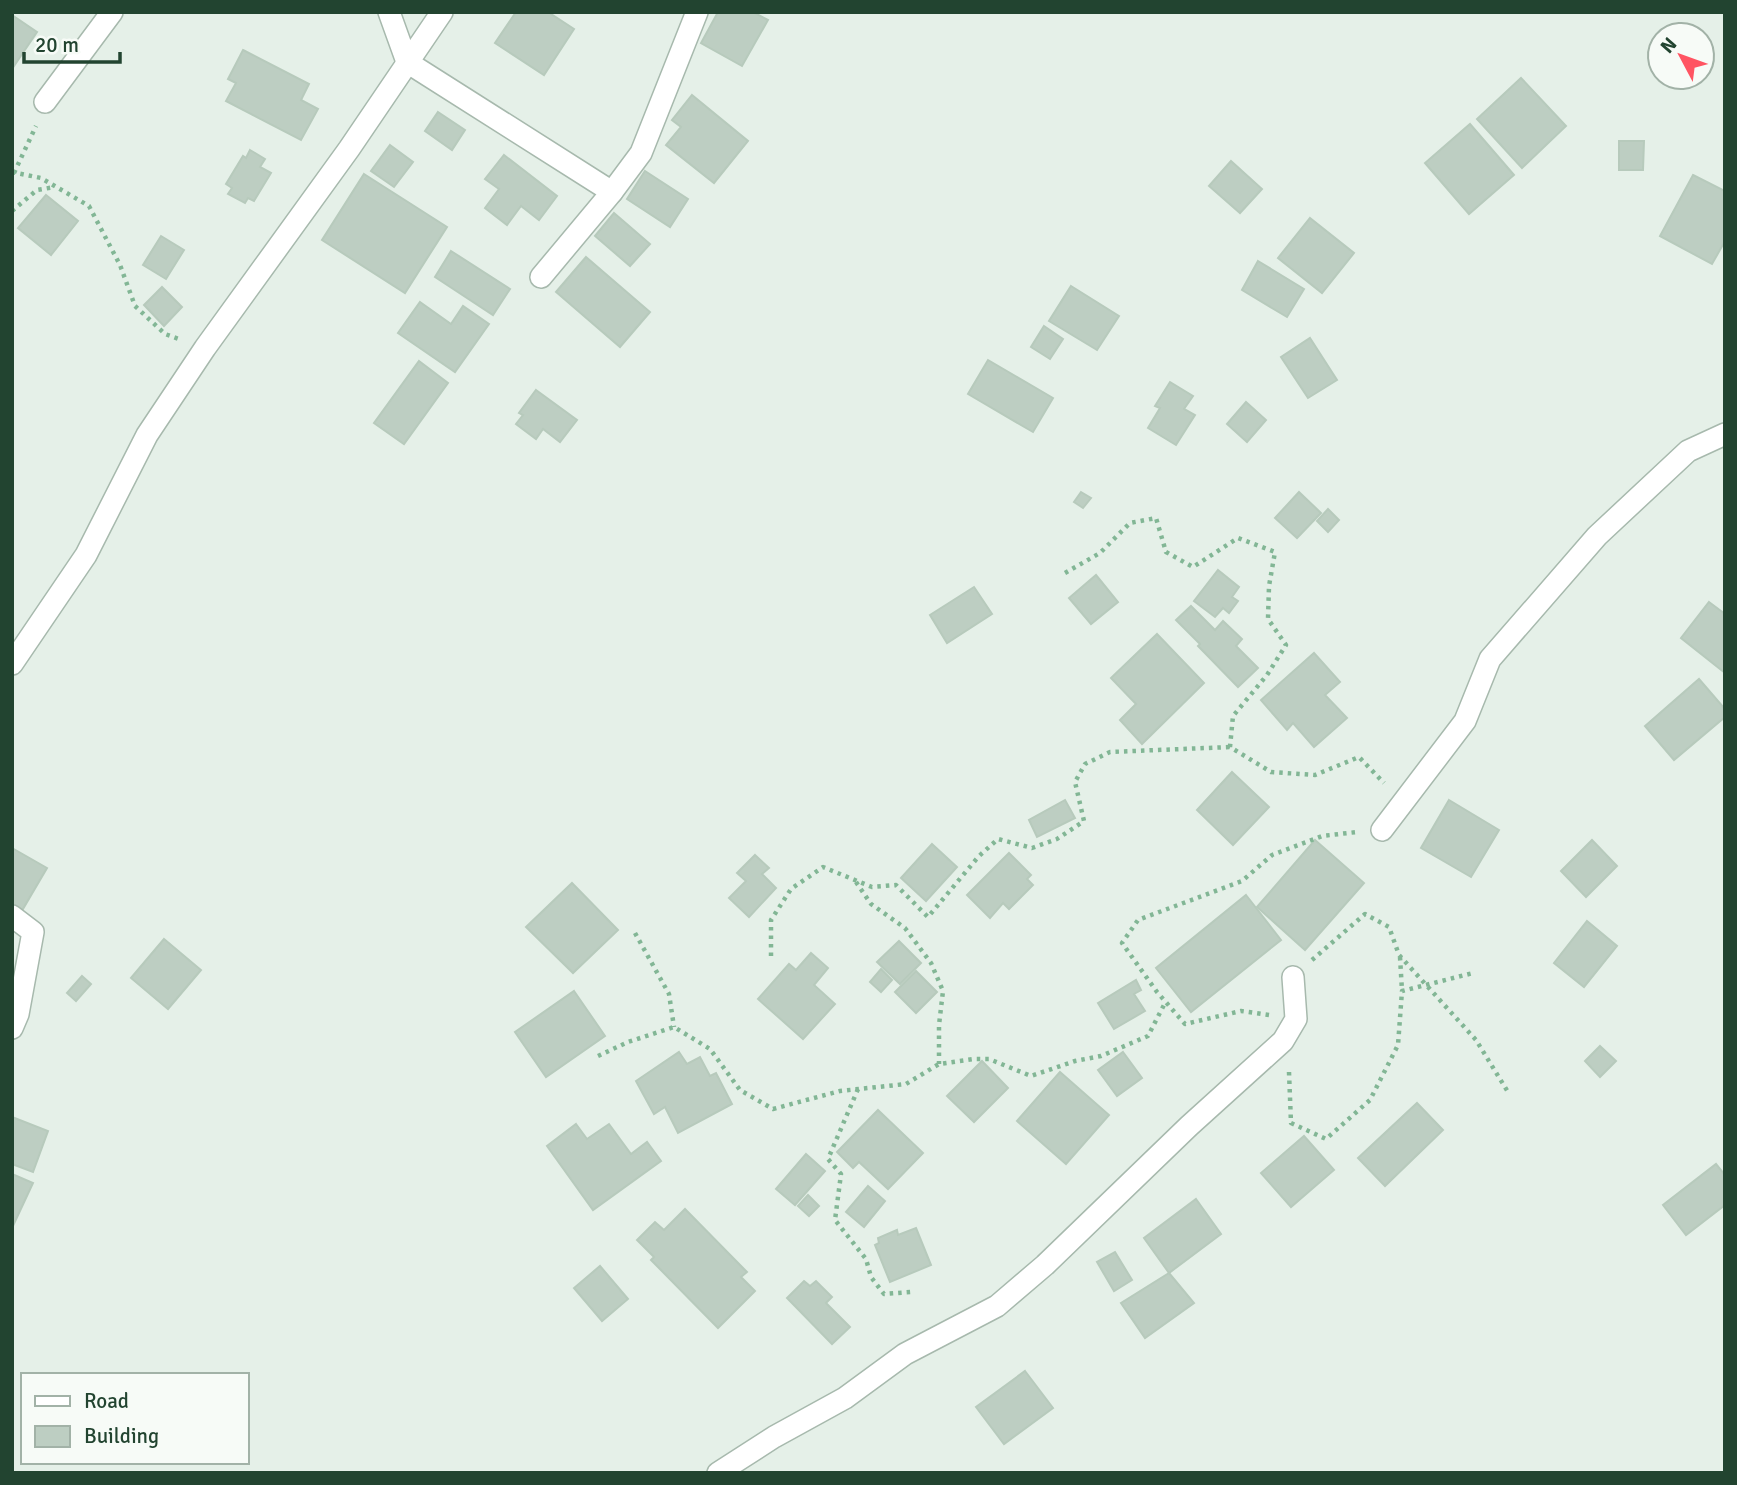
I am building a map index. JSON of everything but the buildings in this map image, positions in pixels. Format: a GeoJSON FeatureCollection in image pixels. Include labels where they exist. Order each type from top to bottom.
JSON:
{"type":"FeatureCollection","features":[{"type":"Feature","properties":{"kind":"street"},"geometry":{"type":"LineString","coordinates":[[46,102],[112,12]]}},
{"type":"Feature","properties":{"kind":"street"},"geometry":{"type":"LineString","coordinates":[[389,12],[407,62],[612,192]]}},
{"type":"Feature","properties":{"kind":"street"},"geometry":{"type":"LineString","coordinates":[[12,664],[86,555],[147,435],[205,348],[349,149],[442,12]]}},
{"type":"Feature","properties":{"kind":"street"},"geometry":{"type":"LineString","coordinates":[[541,277],[641,153],[697,12]]}},
{"type":"Feature","properties":{"kind":"street"},"geometry":{"type":"LineString","coordinates":[[1382,830],[1465,721],[1490,659],[1597,536],[1688,451],[1725,434]]}},
{"type":"Feature","properties":{"kind":"street"},"geometry":{"type":"LineString","coordinates":[[12,916],[33,932],[18,1014],[12,1028]]}},
{"type":"Feature","properties":{"kind":"street"},"geometry":{"type":"LineString","coordinates":[[718,1473],[774,1437],[845,1398],[905,1354],[997,1306],[1045,1265],[1189,1125],[1283,1041],[1296,1018],[1293,977]]}},
{"type":"Feature","properties":{"kind":"path"},"geometry":{"type":"LineString","coordinates":[[12,172],[41,178],[89,206],[120,265],[135,306],[165,334],[205,348]]}},
{"type":"Feature","properties":{"kind":"path"},"geometry":{"type":"LineString","coordinates":[[12,211],[37,190],[56,187]]}},
{"type":"Feature","properties":{"kind":"path"},"geometry":{"type":"LineString","coordinates":[[1065,573],[1100,553],[1130,523],[1156,518],[1167,552],[1193,567],[1238,538],[1275,552],[1269,586],[1268,619],[1286,645],[1267,675],[1233,716],[1230,747]]}},
{"type":"Feature","properties":{"kind":"path"},"geometry":{"type":"LineString","coordinates":[[771,956],[771,920],[791,889],[823,867],[872,887],[896,885],[928,917],[979,856],[998,839],[1032,848],[1057,839],[1084,821],[1076,782],[1085,764],[1110,752],[1230,747],[1271,772],[1315,775],[1359,757],[1391,790]]}},
{"type":"Feature","properties":{"kind":"path"},"geometry":{"type":"LineString","coordinates":[[1296,1018],[1241,1011],[1185,1024],[1122,943],[1138,920],[1242,881],[1272,855],[1322,836],[1382,830]]}},
{"type":"Feature","properties":{"kind":"path"},"geometry":{"type":"LineString","coordinates":[[856,881],[871,904],[905,928],[931,963],[943,991],[939,1025],[939,1064]]}},
{"type":"Feature","properties":{"kind":"path"},"geometry":{"type":"LineString","coordinates":[[1283,1041],[1290,1078],[1291,1123],[1326,1139],[1370,1100],[1398,1045],[1402,991],[1399,955],[1389,927],[1365,914],[1293,977]]}},
{"type":"Feature","properties":{"kind":"path"},"geometry":{"type":"LineString","coordinates":[[635,933],[669,995],[674,1027]]}},
{"type":"Feature","properties":{"kind":"path"},"geometry":{"type":"LineString","coordinates":[[1399,955],[1476,1040],[1508,1092]]}},
{"type":"Feature","properties":{"kind":"path"},"geometry":{"type":"LineString","coordinates":[[1402,991],[1473,973]]}},
{"type":"Feature","properties":{"kind":"path"},"geometry":{"type":"LineString","coordinates":[[598,1056],[628,1042],[674,1027],[710,1049],[740,1090],[774,1108],[840,1091],[906,1084],[939,1064],[989,1059],[1031,1076],[1075,1061],[1101,1056],[1148,1036],[1166,1001]]}},
{"type":"Feature","properties":{"kind":"path"},"geometry":{"type":"LineString","coordinates":[[858,1089],[828,1159],[841,1174],[835,1220],[866,1259],[872,1277],[884,1294],[911,1292]]}}]}
